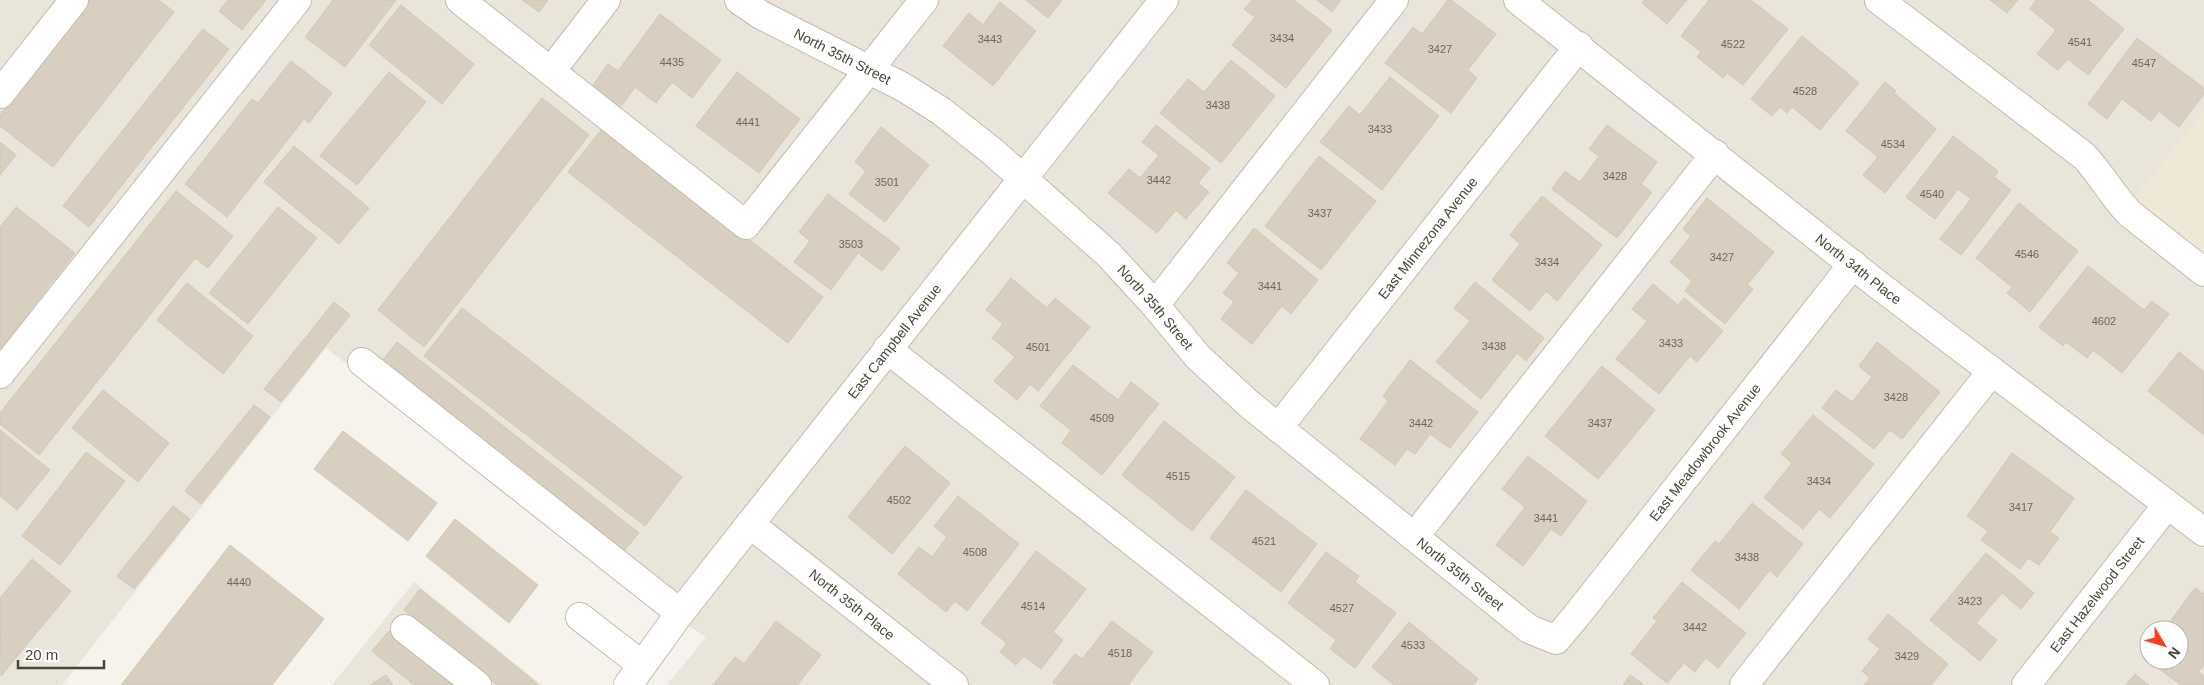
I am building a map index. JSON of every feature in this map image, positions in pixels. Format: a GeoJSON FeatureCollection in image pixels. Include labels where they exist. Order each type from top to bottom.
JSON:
{"type":"FeatureCollection","features":[{"type":"Feature","properties":{"kind":"street"},"geometry":{"type":"LineString","coordinates":[[0,94],[74,0]]}},
{"type":"Feature","properties":{"kind":"street"},"geometry":{"type":"LineString","coordinates":[[0,374],[297,0]]}},
{"type":"Feature","properties":{"kind":"street"},"geometry":{"type":"LineString","coordinates":[[460,0],[746,225],[924,0]]}},
{"type":"Feature","properties":{"kind":"street"},"geometry":{"type":"LineString","coordinates":[[551,71],[606,0]]}},
{"type":"Feature","properties":{"kind":"street","name":"North 35th Street"},"geometry":{"type":"LineString","coordinates":[[739,0],[761,15],[903,87],[941,111],[994,152],[1109,256],[1155,305],[1198,357],[1249,404],[1529,629],[1556,640]]}},
{"type":"Feature","properties":{"kind":"street","name":"East Campbell Avenue"},"geometry":{"type":"LineString","coordinates":[[635,675],[680,613],[1164,0]]}},
{"type":"Feature","properties":{"kind":"street"},"geometry":{"type":"LineString","coordinates":[[1155,305],[1394,0]]}},
{"type":"Feature","properties":{"kind":"street","name":"North 34th Place"},"geometry":{"type":"LineString","coordinates":[[1518,0],[1579,46],[1853,264],[2204,532]]}},
{"type":"Feature","properties":{"kind":"street"},"geometry":{"type":"LineString","coordinates":[[1879,0],[2084,156],[2098,171],[2118,202],[2129,213],[2204,272]]}},
{"type":"Feature","properties":{"kind":"street","name":"East Minnezona Avenue"},"geometry":{"type":"LineString","coordinates":[[1278,428],[1579,46]]}},
{"type":"Feature","properties":{"kind":"street"},"geometry":{"type":"LineString","coordinates":[[1414,537],[1714,154]]}},
{"type":"Feature","properties":{"kind":"street","name":"East Meadowbrook Avenue"},"geometry":{"type":"LineString","coordinates":[[1556,640],[1853,264]]}},
{"type":"Feature","properties":{"kind":"street"},"geometry":{"type":"LineString","coordinates":[[887,349],[1315,685]]}},
{"type":"Feature","properties":{"kind":"street"},"geometry":{"type":"LineString","coordinates":[[362,362],[680,613]]}},
{"type":"Feature","properties":{"kind":"street"},"geometry":{"type":"LineString","coordinates":[[1744,685],[1992,371]]}},
{"type":"Feature","properties":{"kind":"street","name":"East Hazelwood Street"},"geometry":{"type":"LineString","coordinates":[[2026,685],[2167,505]]}},
{"type":"Feature","properties":{"kind":"street","name":"North 35th Place"},"geometry":{"type":"LineString","coordinates":[[750,524],[954,685]]}},
{"type":"Feature","properties":{"kind":"street"},"geometry":{"type":"LineString","coordinates":[[580,617],[635,675]]}},
{"type":"Feature","properties":{"kind":"street"},"geometry":{"type":"LineString","coordinates":[[405,629],[477,685]]}},
{"type":"Feature","properties":{"kind":"shaded area"},"geometry":{"type":"Polygon","coordinates":[[[0,0],[2204,0],[2204,112],[2132,202],[2204,258],[2204,685],[667,685],[706,637],[647,599],[326,348],[62,685],[0,685],[0,0]]]}},
{"type":"Feature","properties":{"kind":"shaded area"},"geometry":{"type":"Polygon","coordinates":[[[2204,112],[2204,258],[2132,202],[2204,112]]]}},
{"type":"Feature","properties":{"kind":"shaded area"},"geometry":{"type":"Polygon","coordinates":[[[414,582],[542,685],[332,685],[414,582]]]}},
{"type":"Feature","properties":{"kind":"building"},"geometry":{"type":"Polygon","coordinates":[[[90,0],[159,0],[174,12],[53,167],[0,126],[0,115],[90,0]]]}},
{"type":"Feature","properties":{"kind":"building"},"geometry":{"type":"Polygon","coordinates":[[[228,0],[266,0],[242,30],[219,11],[228,0]]]}},
{"type":"Feature","properties":{"kind":"building"},"geometry":{"type":"Polygon","coordinates":[[[333,0],[396,0],[345,67],[305,37],[333,0]]]}},
{"type":"Feature","properties":{"kind":"building"},"geometry":{"type":"Polygon","coordinates":[[[522,0],[548,0],[539,12],[522,0]]]}},
{"type":"Feature","properties":{"kind":"building"},"geometry":{"type":"Polygon","coordinates":[[[1026,0],[1062,0],[1048,18],[1026,0]]]}},
{"type":"Feature","properties":{"kind":"building"},"geometry":{"type":"Polygon","coordinates":[[[1252,0],[1294,0],[1332,30],[1286,88],[1232,45],[1255,17],[1244,9],[1252,0]]]}},
{"type":"Feature","properties":{"kind":"building"},"geometry":{"type":"Polygon","coordinates":[[[1317,0],[1341,0],[1332,12],[1317,0]]]}},
{"type":"Feature","properties":{"kind":"building"},"geometry":{"type":"Polygon","coordinates":[[[1448,0],[1451,0],[1496,34],[1468,70],[1477,78],[1451,113],[1385,63],[1413,27],[1422,34],[1448,0]]]}},
{"type":"Feature","properties":{"kind":"building"},"geometry":{"type":"Polygon","coordinates":[[[1645,0],[1687,0],[1667,24],[1642,3],[1645,0]]]}},
{"type":"Feature","properties":{"kind":"building"},"geometry":{"type":"Polygon","coordinates":[[[1709,0],[1751,0],[1788,29],[1743,85],[1727,73],[1723,78],[1697,57],[1701,52],[1681,36],[1709,0]]]}},
{"type":"Feature","properties":{"kind":"building"},"geometry":{"type":"Polygon","coordinates":[[[1990,0],[2018,0],[2007,13],[1990,0]]]}},
{"type":"Feature","properties":{"kind":"building"},"geometry":{"type":"Polygon","coordinates":[[[2036,0],[2088,0],[2124,29],[2088,75],[2068,59],[2058,70],[2037,54],[2056,30],[2030,9],[2036,0]]]}},
{"type":"Feature","properties":{"kind":"building"},"geometry":{"type":"Polygon","coordinates":[[[1000,2],[1036,31],[993,86],[943,46],[969,13],[983,25],[1000,2]]]}},
{"type":"Feature","properties":{"kind":"building"},"geometry":{"type":"Polygon","coordinates":[[[401,5],[474,64],[442,104],[369,45],[401,5]]]}},
{"type":"Feature","properties":{"kind":"building"},"geometry":{"type":"Polygon","coordinates":[[[660,14],[721,60],[692,98],[672,82],[656,103],[635,87],[619,109],[591,88],[608,64],[618,71],[660,14]]]}},
{"type":"Feature","properties":{"kind":"building"},"geometry":{"type":"Polygon","coordinates":[[[203,29],[229,49],[89,227],[63,206],[203,29]]]}},
{"type":"Feature","properties":{"kind":"building"},"geometry":{"type":"Polygon","coordinates":[[[1802,36],[1859,83],[1820,130],[1792,107],[1787,113],[1780,107],[1772,116],[1751,99],[1802,36]]]}},
{"type":"Feature","properties":{"kind":"building"},"geometry":{"type":"Polygon","coordinates":[[[2137,38],[2204,88],[2204,94],[2179,127],[2159,111],[2151,121],[2122,99],[2107,119],[2088,104],[2137,38]]]}},
{"type":"Feature","properties":{"kind":"building"},"geometry":{"type":"Polygon","coordinates":[[[1231,60],[1275,96],[1221,163],[1160,113],[1188,79],[1204,92],[1231,60]]]}},
{"type":"Feature","properties":{"kind":"building"},"geometry":{"type":"Polygon","coordinates":[[[291,61],[332,93],[309,123],[304,119],[227,217],[185,184],[252,99],[258,103],[291,61]]]}},
{"type":"Feature","properties":{"kind":"building"},"geometry":{"type":"Polygon","coordinates":[[[389,72],[426,102],[357,185],[320,156],[389,72]]]}},
{"type":"Feature","properties":{"kind":"building"},"geometry":{"type":"Polygon","coordinates":[[[737,72],[800,119],[759,173],[696,126],[737,72]]]}},
{"type":"Feature","properties":{"kind":"building"},"geometry":{"type":"Polygon","coordinates":[[[1390,77],[1439,116],[1382,190],[1320,142],[1349,106],[1360,115],[1390,77]]]}},
{"type":"Feature","properties":{"kind":"building"},"geometry":{"type":"Polygon","coordinates":[[[1885,82],[1896,91],[1894,93],[1936,129],[1885,193],[1863,175],[1878,157],[1846,131],[1885,82]]]}},
{"type":"Feature","properties":{"kind":"building"},"geometry":{"type":"Polygon","coordinates":[[[542,98],[589,135],[424,347],[378,310],[542,98]]]}},
{"type":"Feature","properties":{"kind":"building"},"geometry":{"type":"Polygon","coordinates":[[[1156,125],[1210,168],[1198,183],[1209,192],[1186,219],[1176,210],[1157,233],[1108,193],[1129,169],[1140,178],[1159,155],[1142,142],[1156,125]]]}},
{"type":"Feature","properties":{"kind":"building"},"geometry":{"type":"Polygon","coordinates":[[[1607,125],[1657,162],[1641,184],[1652,192],[1617,238],[1552,189],[1565,171],[1580,182],[1599,156],[1589,149],[1607,125]]]}},
{"type":"Feature","properties":{"kind":"building"},"geometry":{"type":"Polygon","coordinates":[[[604,126],[823,297],[788,343],[568,172],[604,126]]]}},
{"type":"Feature","properties":{"kind":"building"},"geometry":{"type":"Polygon","coordinates":[[[881,127],[929,165],[885,222],[849,194],[866,171],[855,162],[881,127]]]}},
{"type":"Feature","properties":{"kind":"building"},"geometry":{"type":"Polygon","coordinates":[[[1953,136],[1998,171],[1994,177],[2011,190],[1961,255],[1940,239],[1971,199],[1958,189],[1935,219],[1906,197],[1953,136]]]}},
{"type":"Feature","properties":{"kind":"building"},"geometry":{"type":"Polygon","coordinates":[[[0,142],[16,155],[0,175],[0,142]]]}},
{"type":"Feature","properties":{"kind":"building"},"geometry":{"type":"Polygon","coordinates":[[[294,146],[369,208],[339,244],[264,182],[294,146]]]}},
{"type":"Feature","properties":{"kind":"building"},"geometry":{"type":"Polygon","coordinates":[[[1319,156],[1376,201],[1321,270],[1265,226],[1319,156]]]}},
{"type":"Feature","properties":{"kind":"building"},"geometry":{"type":"Polygon","coordinates":[[[176,191],[233,236],[208,268],[195,258],[39,455],[0,424],[0,413],[176,191]]]}},
{"type":"Feature","properties":{"kind":"building"},"geometry":{"type":"Polygon","coordinates":[[[828,194],[900,248],[882,271],[858,253],[831,290],[794,262],[810,241],[799,232],[828,194]]]}},
{"type":"Feature","properties":{"kind":"building"},"geometry":{"type":"Polygon","coordinates":[[[1542,196],[1602,245],[1557,301],[1546,291],[1530,311],[1492,280],[1520,244],[1510,235],[1542,196]]]}},
{"type":"Feature","properties":{"kind":"building"},"geometry":{"type":"Polygon","coordinates":[[[1707,198],[1774,252],[1747,285],[1753,289],[1725,324],[1685,291],[1692,281],[1670,262],[1691,236],[1683,229],[1707,198]]]}},
{"type":"Feature","properties":{"kind":"building"},"geometry":{"type":"Polygon","coordinates":[[[2019,203],[2078,251],[2030,312],[2007,293],[2012,287],[1976,258],[2019,203]]]}},
{"type":"Feature","properties":{"kind":"building"},"geometry":{"type":"Polygon","coordinates":[[[16,207],[75,253],[0,349],[0,227],[16,207]]]}},
{"type":"Feature","properties":{"kind":"building"},"geometry":{"type":"Polygon","coordinates":[[[278,207],[317,238],[248,324],[209,293],[278,207]]]}},
{"type":"Feature","properties":{"kind":"building"},"geometry":{"type":"Polygon","coordinates":[[[1254,228],[1318,280],[1291,314],[1282,306],[1252,344],[1221,319],[1234,302],[1223,293],[1239,273],[1227,263],[1254,228]]]}},
{"type":"Feature","properties":{"kind":"building"},"geometry":{"type":"Polygon","coordinates":[[[2088,266],[2144,310],[2152,301],[2169,314],[2122,373],[2093,350],[2087,358],[2066,342],[2063,346],[2039,327],[2088,266]]]}},
{"type":"Feature","properties":{"kind":"building"},"geometry":{"type":"Polygon","coordinates":[[[1011,278],[1047,308],[1055,298],[1090,327],[1038,391],[1030,384],[1017,400],[994,381],[1015,357],[992,338],[1003,324],[986,310],[1011,278]]]}},
{"type":"Feature","properties":{"kind":"building"},"geometry":{"type":"Polygon","coordinates":[[[1475,282],[1544,338],[1526,361],[1517,353],[1481,399],[1436,362],[1470,321],[1454,308],[1475,282]]]}},
{"type":"Feature","properties":{"kind":"building"},"geometry":{"type":"Polygon","coordinates":[[[187,283],[253,336],[223,374],[157,320],[187,283]]]}},
{"type":"Feature","properties":{"kind":"building"},"geometry":{"type":"Polygon","coordinates":[[[1653,284],[1678,305],[1684,298],[1723,331],[1697,362],[1690,356],[1659,394],[1616,359],[1647,321],[1632,309],[1653,284]]]}},
{"type":"Feature","properties":{"kind":"building"},"geometry":{"type":"Polygon","coordinates":[[[334,302],[350,315],[281,402],[264,389],[334,302]]]}},
{"type":"Feature","properties":{"kind":"building"},"geometry":{"type":"Polygon","coordinates":[[[462,308],[682,477],[645,526],[424,356],[462,308]]]}},
{"type":"Feature","properties":{"kind":"building"},"geometry":{"type":"Polygon","coordinates":[[[397,342],[639,533],[622,553],[381,362],[397,342]]]}},
{"type":"Feature","properties":{"kind":"building"},"geometry":{"type":"Polygon","coordinates":[[[1877,342],[1940,392],[1902,439],[1890,430],[1874,449],[1822,408],[1836,390],[1852,402],[1872,377],[1859,366],[1877,342]]]}},
{"type":"Feature","properties":{"kind":"building"},"geometry":{"type":"Polygon","coordinates":[[[2179,352],[2204,372],[2204,435],[2148,391],[2179,352]]]}},
{"type":"Feature","properties":{"kind":"building"},"geometry":{"type":"Polygon","coordinates":[[[1410,360],[1478,412],[1450,448],[1430,434],[1415,454],[1407,449],[1395,465],[1360,439],[1388,401],[1383,396],[1410,360]]]}},
{"type":"Feature","properties":{"kind":"building"},"geometry":{"type":"Polygon","coordinates":[[[1073,365],[1118,400],[1131,382],[1159,404],[1102,475],[1062,443],[1071,430],[1040,406],[1073,365]]]}},
{"type":"Feature","properties":{"kind":"building"},"geometry":{"type":"Polygon","coordinates":[[[1602,366],[1655,410],[1598,479],[1545,436],[1602,366]]]}},
{"type":"Feature","properties":{"kind":"building"},"geometry":{"type":"Polygon","coordinates":[[[103,390],[169,443],[138,482],[72,428],[103,390]]]}},
{"type":"Feature","properties":{"kind":"building"},"geometry":{"type":"Polygon","coordinates":[[[254,405],[270,417],[201,504],[185,491],[254,405]]]}},
{"type":"Feature","properties":{"kind":"building"},"geometry":{"type":"Polygon","coordinates":[[[1813,415],[1874,464],[1830,518],[1819,509],[1803,529],[1764,498],[1792,463],[1781,454],[1813,415]]]}},
{"type":"Feature","properties":{"kind":"building"},"geometry":{"type":"Polygon","coordinates":[[[1164,421],[1235,477],[1192,531],[1122,475],[1164,421]]]}},
{"type":"Feature","properties":{"kind":"building"},"geometry":{"type":"Polygon","coordinates":[[[0,430],[50,470],[17,510],[0,496],[0,430]]]}},
{"type":"Feature","properties":{"kind":"building"},"geometry":{"type":"Polygon","coordinates":[[[343,431],[437,503],[408,541],[314,469],[343,431]]]}},
{"type":"Feature","properties":{"kind":"building"},"geometry":{"type":"Polygon","coordinates":[[[905,446],[950,483],[892,554],[848,517],[905,446]]]}},
{"type":"Feature","properties":{"kind":"building"},"geometry":{"type":"Polygon","coordinates":[[[86,452],[125,481],[60,565],[22,536],[86,452]]]}},
{"type":"Feature","properties":{"kind":"building"},"geometry":{"type":"Polygon","coordinates":[[[2012,453],[2074,498],[2050,532],[2059,538],[2039,565],[2028,558],[2020,569],[1981,540],[1988,531],[1967,516],[2012,453]]]}},
{"type":"Feature","properties":{"kind":"building"},"geometry":{"type":"Polygon","coordinates":[[[1528,456],[1587,501],[1561,536],[1551,529],[1523,566],[1496,545],[1525,507],[1502,489],[1528,456]]]}},
{"type":"Feature","properties":{"kind":"building"},"geometry":{"type":"Polygon","coordinates":[[[1246,490],[1317,544],[1281,592],[1210,538],[1246,490]]]}},
{"type":"Feature","properties":{"kind":"building"},"geometry":{"type":"Polygon","coordinates":[[[958,496],[1019,544],[967,611],[955,601],[946,612],[898,574],[919,547],[932,557],[947,537],[934,526],[958,496]]]}},
{"type":"Feature","properties":{"kind":"building"},"geometry":{"type":"Polygon","coordinates":[[[1752,503],[1803,544],[1777,577],[1770,570],[1739,609],[1691,570],[1715,541],[1719,544],[1752,503]]]}},
{"type":"Feature","properties":{"kind":"building"},"geometry":{"type":"Polygon","coordinates":[[[173,506],[190,519],[134,589],[117,576],[173,506]]]}},
{"type":"Feature","properties":{"kind":"building"},"geometry":{"type":"Polygon","coordinates":[[[455,519],[538,585],[509,623],[426,556],[455,519]]]}},
{"type":"Feature","properties":{"kind":"building"},"geometry":{"type":"Polygon","coordinates":[[[230,545],[324,619],[272,685],[121,685],[230,545]]]}},
{"type":"Feature","properties":{"kind":"building"},"geometry":{"type":"Polygon","coordinates":[[[1036,551],[1086,589],[1053,632],[1063,640],[1041,669],[1024,656],[1016,665],[1000,652],[1007,643],[981,623],[1036,551]]]}},
{"type":"Feature","properties":{"kind":"building"},"geometry":{"type":"Polygon","coordinates":[[[1326,552],[1359,576],[1355,582],[1396,613],[1355,668],[1330,649],[1336,640],[1288,603],[1326,552]]]}},
{"type":"Feature","properties":{"kind":"building"},"geometry":{"type":"Polygon","coordinates":[[[1986,553],[2034,593],[2021,609],[2002,593],[1976,623],[1997,640],[1980,661],[1930,620],[1986,553]]]}},
{"type":"Feature","properties":{"kind":"building"},"geometry":{"type":"Polygon","coordinates":[[[32,559],[71,591],[1,676],[0,598],[32,559]]]}},
{"type":"Feature","properties":{"kind":"building"},"geometry":{"type":"Polygon","coordinates":[[[1682,582],[1746,633],[1718,668],[1706,658],[1695,672],[1684,663],[1667,683],[1631,654],[1657,621],[1653,618],[1682,582]]]}},
{"type":"Feature","properties":{"kind":"building"},"geometry":{"type":"Polygon","coordinates":[[[2195,588],[2204,594],[2204,665],[2198,672],[2204,676],[2204,685],[2181,685],[2160,670],[2189,670],[2189,620],[2171,620],[2195,588]]]}},
{"type":"Feature","properties":{"kind":"building"},"geometry":{"type":"Polygon","coordinates":[[[420,589],[539,685],[497,685],[404,610],[420,589]]]}},
{"type":"Feature","properties":{"kind":"building"},"geometry":{"type":"Polygon","coordinates":[[[1888,614],[1948,664],[1931,685],[1864,685],[1870,678],[1862,671],[1880,649],[1868,639],[1888,614]]]}},
{"type":"Feature","properties":{"kind":"building"},"geometry":{"type":"Polygon","coordinates":[[[776,621],[821,655],[797,685],[713,685],[735,657],[744,664],[776,621]]]}},
{"type":"Feature","properties":{"kind":"building"},"geometry":{"type":"Polygon","coordinates":[[[1112,621],[1153,652],[1128,685],[1057,685],[1053,682],[1075,654],[1082,659],[1112,621]]]}},
{"type":"Feature","properties":{"kind":"building"},"geometry":{"type":"Polygon","coordinates":[[[1409,622],[1478,679],[1474,685],[1394,685],[1372,667],[1409,622]]]}},
{"type":"Feature","properties":{"kind":"building"},"geometry":{"type":"Polygon","coordinates":[[[389,631],[455,685],[414,685],[372,651],[389,631]]]}},
{"type":"Feature","properties":{"kind":"building"},"geometry":{"type":"Polygon","coordinates":[[[2135,674],[2149,685],[2126,685],[2135,674]]]}},
{"type":"Feature","properties":{"kind":"building"},"geometry":{"type":"Polygon","coordinates":[[[386,675],[393,685],[370,685],[386,675]]]}},
{"type":"Feature","properties":{"kind":"building"},"geometry":{"type":"Polygon","coordinates":[[[1630,675],[1644,685],[1623,685],[1630,675]]]}}]}
